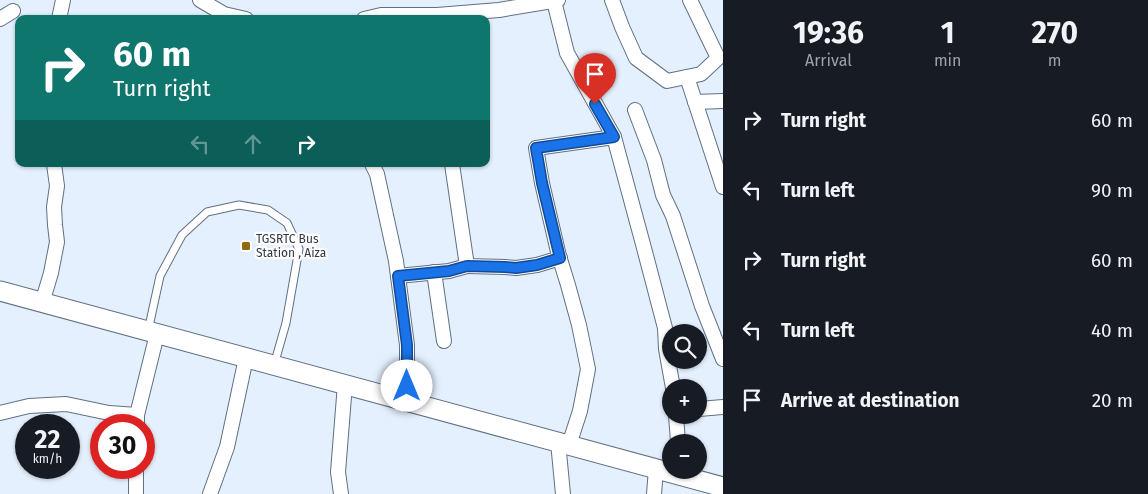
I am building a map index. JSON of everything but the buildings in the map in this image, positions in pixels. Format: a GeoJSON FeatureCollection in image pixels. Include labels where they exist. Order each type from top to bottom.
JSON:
{"type":"FeatureCollection","features":[{"type":"Feature","properties":{"kind":"main road"},"geometry":{"type":"LineString","coordinates":[[0,291],[662,469]]}},
{"type":"Feature","properties":{"kind":"main road"},"geometry":{"type":"LineString","coordinates":[[699,479],[723,487]]}},
{"type":"Feature","properties":{"kind":"street"},"geometry":{"type":"LineString","coordinates":[[60,15],[63,0]]}},
{"type":"Feature","properties":{"kind":"street"},"geometry":{"type":"LineString","coordinates":[[200,0],[228,15]]}},
{"type":"Feature","properties":{"kind":"street"},"geometry":{"type":"LineString","coordinates":[[224,14],[227,0]]}},
{"type":"Feature","properties":{"kind":"street"},"geometry":{"type":"LineString","coordinates":[[612,0],[636,58],[667,81],[701,74],[721,57],[690,0]]}},
{"type":"Feature","properties":{"kind":"street"},"geometry":{"type":"LineString","coordinates":[[381,15],[437,15],[499,10],[556,1],[566,53],[614,137],[664,328],[671,379]]}},
{"type":"Feature","properties":{"kind":"street"},"geometry":{"type":"LineString","coordinates":[[0,19],[13,11]]}},
{"type":"Feature","properties":{"kind":"street"},"geometry":{"type":"LineString","coordinates":[[687,77],[723,187]]}},
{"type":"Feature","properties":{"kind":"street"},"geometry":{"type":"LineString","coordinates":[[695,102],[723,101]]}},
{"type":"Feature","properties":{"kind":"street"},"geometry":{"type":"LineString","coordinates":[[635,110],[654,160],[663,195],[674,216],[702,306],[723,359]]}},
{"type":"Feature","properties":{"kind":"street"},"geometry":{"type":"LineString","coordinates":[[563,494],[563,443],[580,411],[588,369],[579,325],[542,183],[536,148],[614,137]]}},
{"type":"Feature","properties":{"kind":"street"},"geometry":{"type":"LineString","coordinates":[[42,303],[51,273],[57,242],[54,207],[57,186],[54,167]]}},
{"type":"Feature","properties":{"kind":"street"},"geometry":{"type":"LineString","coordinates":[[374,167],[377,174],[396,261],[407,345],[407,401]]}},
{"type":"Feature","properties":{"kind":"street"},"geometry":{"type":"LineString","coordinates":[[452,167],[467,266]]}},
{"type":"Feature","properties":{"kind":"street"},"geometry":{"type":"LineString","coordinates":[[398,276],[449,271],[467,266],[516,268],[537,265],[560,258]]}},
{"type":"Feature","properties":{"kind":"street"},"geometry":{"type":"LineString","coordinates":[[434,272],[444,341]]}},
{"type":"Feature","properties":{"kind":"street"},"geometry":{"type":"LineString","coordinates":[[138,414],[152,332]]}},
{"type":"Feature","properties":{"kind":"street"},"geometry":{"type":"LineString","coordinates":[[210,494],[227,448],[246,358]]}},
{"type":"Feature","properties":{"kind":"street"},"geometry":{"type":"LineString","coordinates":[[341,494],[338,472],[345,384]]}},
{"type":"Feature","properties":{"kind":"street"},"geometry":{"type":"LineString","coordinates":[[0,413],[29,406],[66,404],[114,414]]}},
{"type":"Feature","properties":{"kind":"street"},"geometry":{"type":"LineString","coordinates":[[707,408],[723,407]]}},
{"type":"Feature","properties":{"kind":"street"},"geometry":{"type":"LineString","coordinates":[[654,494],[656,468]]}},
{"type":"Feature","properties":{"kind":"street"},"geometry":{"type":"LineString","coordinates":[[136,479],[136,494]]}},
{"type":"Feature","properties":{"kind":"lane"},"geometry":{"type":"LineString","coordinates":[[152,332],[160,276],[182,235],[207,212],[239,205],[268,210],[287,223],[298,249],[286,323],[274,365]]}},
{"type":"Feature","properties":{"kind":"place","name":"TGSRTC Bus Station , Aiza"},"geometry":{"type":"Point","coordinates":[246,246]}},
{"type":"Feature","properties":{"kind":"route"},"geometry":{"type":"LineString","coordinates":[[407,386],[407,345],[398,276],[449,271],[467,266],[516,268],[537,265],[560,258],[542,183],[536,148],[614,137],[595,104]]}}]}
